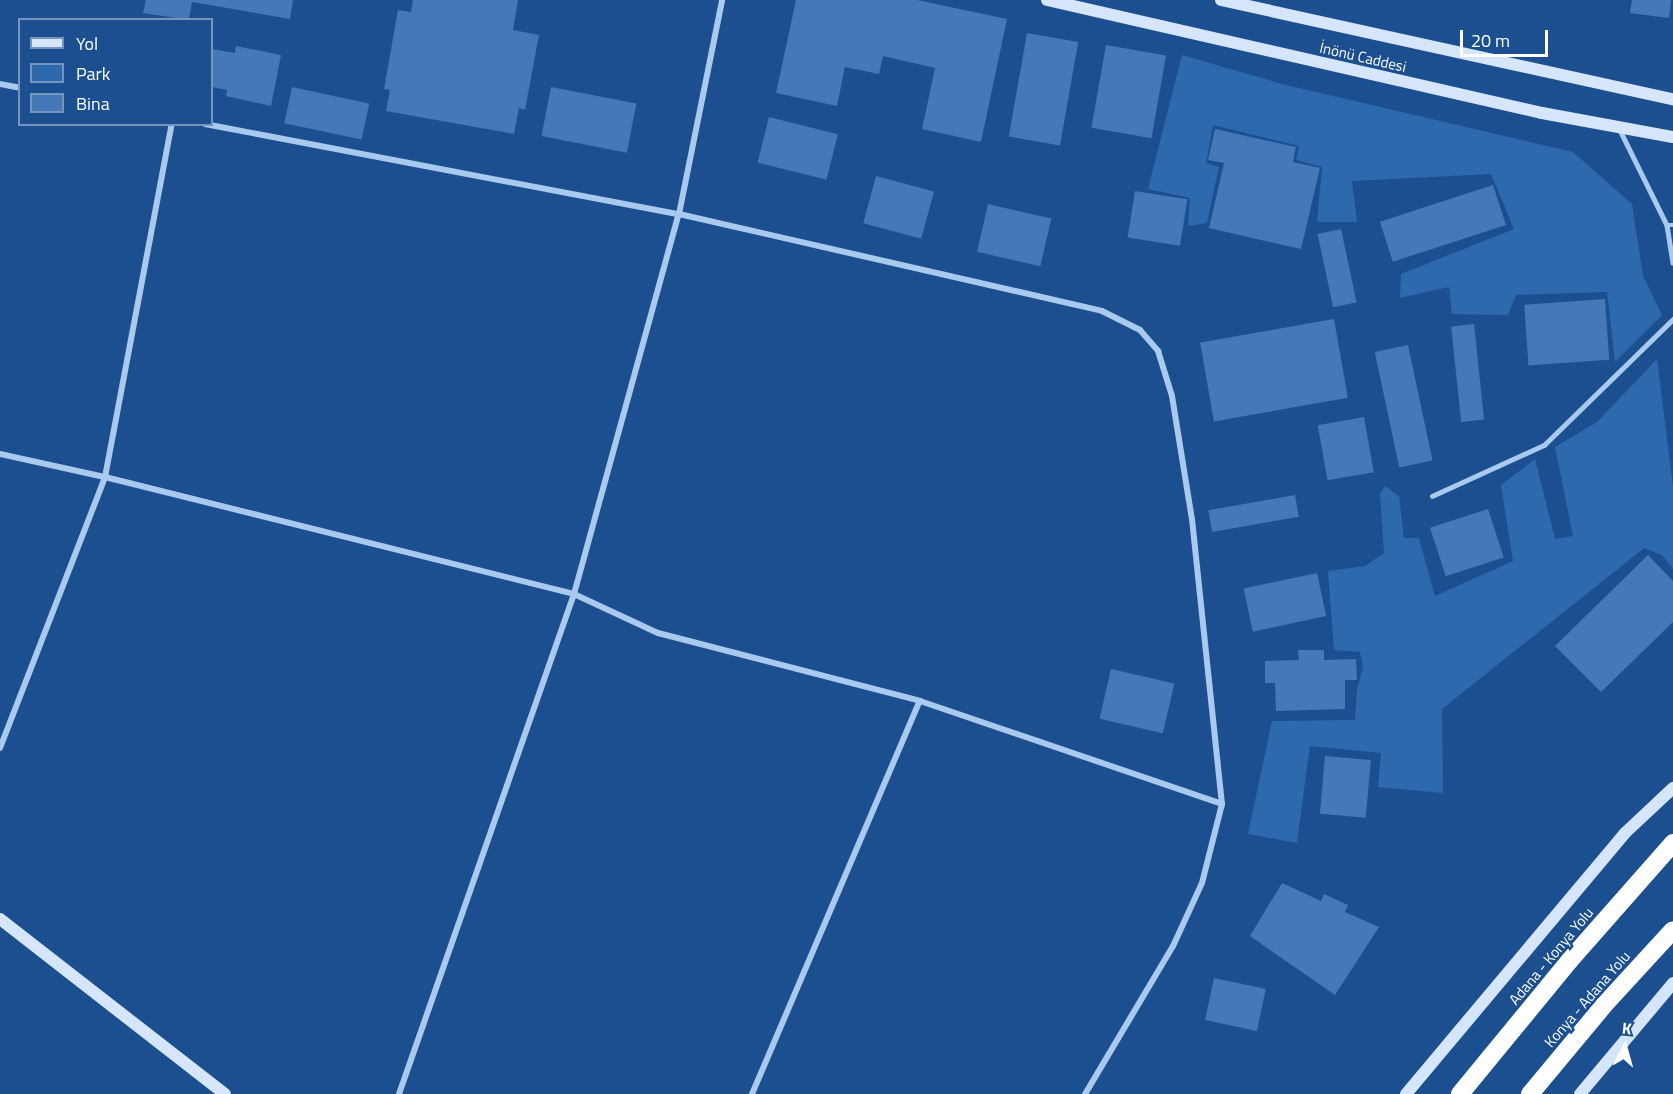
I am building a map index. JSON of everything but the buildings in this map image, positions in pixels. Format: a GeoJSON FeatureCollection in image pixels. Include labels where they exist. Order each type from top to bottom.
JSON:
{"type":"FeatureCollection","features":[{"type":"Feature","properties":{"kind":"highway","name":"Adana - Konya Yolu"},"geometry":{"type":"LineString","coordinates":[[1460,1094],[1570,960],[1673,843]]}},
{"type":"Feature","properties":{"kind":"highway","name":"Konya - Adana Yolu"},"geometry":{"type":"LineString","coordinates":[[1530,1094],[1605,1004],[1673,930]]}},
{"type":"Feature","properties":{"kind":"main road","name":"İnönü Caddesi"},"geometry":{"type":"LineString","coordinates":[[1047,0],[1542,113],[1673,137]]}},
{"type":"Feature","properties":{"kind":"main road","name":"İnönü Caddesi"},"geometry":{"type":"LineString","coordinates":[[1221,0],[1673,99]]}},
{"type":"Feature","properties":{"kind":"main road"},"geometry":{"type":"LineString","coordinates":[[1406,1094],[1625,833],[1673,788]]}},
{"type":"Feature","properties":{"kind":"main road"},"geometry":{"type":"LineString","coordinates":[[0,919],[225,1094]]}},
{"type":"Feature","properties":{"kind":"main road"},"geometry":{"type":"LineString","coordinates":[[1580,1094],[1673,983]]}},
{"type":"Feature","properties":{"kind":"street"},"geometry":{"type":"LineString","coordinates":[[399,1094],[574,594],[679,214],[722,0]]}},
{"type":"Feature","properties":{"kind":"street"},"geometry":{"type":"LineString","coordinates":[[0,84],[18,88]]}},
{"type":"Feature","properties":{"kind":"street"},"geometry":{"type":"LineString","coordinates":[[0,748],[105,477],[172,126]]}},
{"type":"Feature","properties":{"kind":"street"},"geometry":{"type":"LineString","coordinates":[[213,126],[679,214],[1102,311],[1140,330],[1158,351],[1173,407],[1192,519],[1222,804],[1202,883],[1173,946],[1085,1094]]}},
{"type":"Feature","properties":{"kind":"street"},"geometry":{"type":"LineString","coordinates":[[0,454],[105,477],[574,594],[658,633],[920,701],[1222,804]]}},
{"type":"Feature","properties":{"kind":"street"},"geometry":{"type":"LineString","coordinates":[[752,1094],[920,701]]}},
{"type":"Feature","properties":{"kind":"lane"},"geometry":{"type":"LineString","coordinates":[[1619,128],[1670,225],[1673,263]]}},
{"type":"Feature","properties":{"kind":"lane"},"geometry":{"type":"LineString","coordinates":[[1432,496],[1544,445],[1673,319]]}},
{"type":"Feature","properties":{"kind":"green space"},"geometry":{"type":"Polygon","coordinates":[[[1182,55],[1282,84],[1573,152],[1632,204],[1643,276],[1662,315],[1615,362],[1607,292],[1516,295],[1508,315],[1452,314],[1449,287],[1400,298],[1401,274],[1514,229],[1491,174],[1352,181],[1357,222],[1317,222],[1322,167],[1296,160],[1299,146],[1213,125],[1206,163],[1219,167],[1207,223],[1188,226],[1190,198],[1148,189],[1182,55]]]}},
{"type":"Feature","properties":{"kind":"green space"},"geometry":{"type":"Polygon","coordinates":[[[1657,359],[1673,487],[1673,569],[1662,555],[1644,548],[1442,709],[1443,793],[1378,787],[1381,753],[1310,746],[1297,843],[1248,834],[1272,721],[1355,720],[1357,689],[1363,668],[1360,652],[1334,650],[1328,571],[1365,566],[1384,553],[1380,494],[1385,486],[1399,496],[1404,538],[1419,538],[1435,596],[1513,561],[1501,485],[1535,459],[1555,539],[1573,536],[1555,447],[1597,422],[1657,359]]]}}]}
